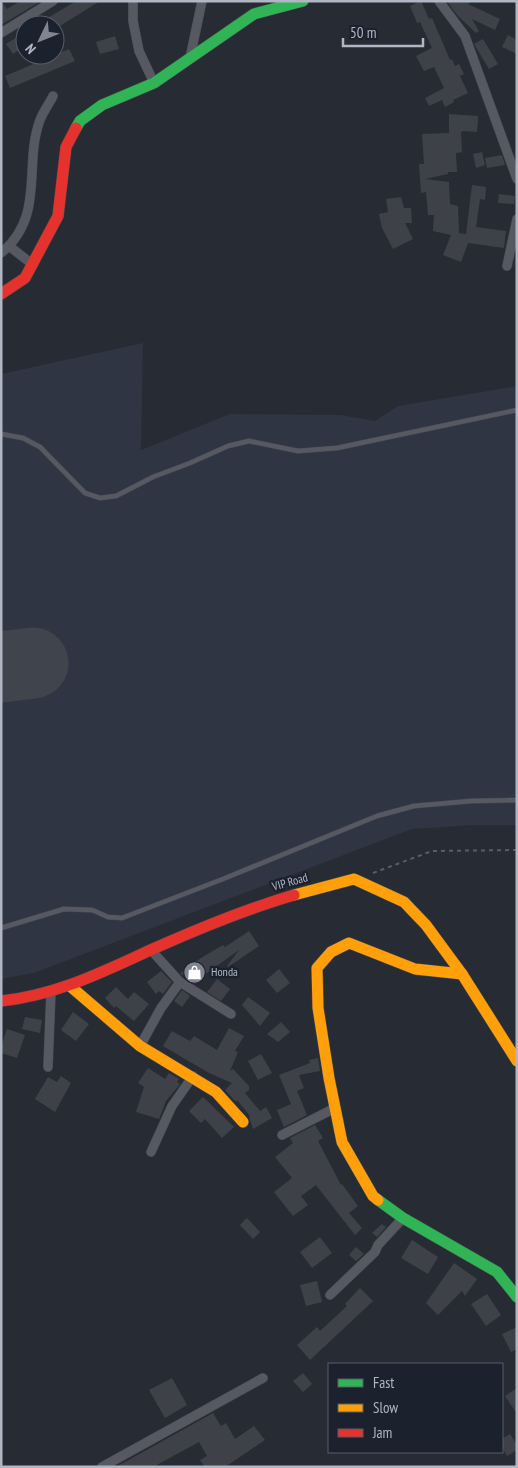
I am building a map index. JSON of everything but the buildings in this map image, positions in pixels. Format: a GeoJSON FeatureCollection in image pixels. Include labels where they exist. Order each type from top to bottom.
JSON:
{"type":"FeatureCollection","features":[{"type":"Feature","properties":{"kind":"main road"},"geometry":{"type":"LineString","coordinates":[[1,294],[25,278],[58,216],[66,147],[80,121],[102,105],[154,83],[254,14],[303,1]]}},
{"type":"Feature","properties":{"kind":"main road","name":"VIP Road"},"geometry":{"type":"LineString","coordinates":[[1,1001],[70,986],[186,934],[269,902],[354,879],[404,902],[426,926],[462,974],[517,1061]]}},
{"type":"Feature","properties":{"kind":"main road"},"geometry":{"type":"LineString","coordinates":[[462,974],[415,969],[348,943],[331,952],[317,968],[318,1008],[335,1108],[342,1142],[373,1196],[403,1218],[497,1272],[517,1297]]}},
{"type":"Feature","properties":{"kind":"main road"},"geometry":{"type":"LineString","coordinates":[[70,986],[140,1046],[216,1092],[243,1122]]}},
{"type":"Feature","properties":{"kind":"street"},"geometry":{"type":"LineString","coordinates":[[1,33],[53,1]]}},
{"type":"Feature","properties":{"kind":"street"},"geometry":{"type":"LineString","coordinates":[[133,1],[133,20],[139,51],[154,83]]}},
{"type":"Feature","properties":{"kind":"street"},"geometry":{"type":"LineString","coordinates":[[190,58],[202,1]]}},
{"type":"Feature","properties":{"kind":"street"},"geometry":{"type":"LineString","coordinates":[[439,1],[465,36],[517,179]]}},
{"type":"Feature","properties":{"kind":"street"},"geometry":{"type":"LineString","coordinates":[[1,253],[9,246],[25,223],[32,187],[34,152],[40,120],[53,96]]}},
{"type":"Feature","properties":{"kind":"street"},"geometry":{"type":"LineString","coordinates":[[507,266],[517,220]]}},
{"type":"Feature","properties":{"kind":"street"},"geometry":{"type":"LineString","coordinates":[[9,246],[32,264]]}},
{"type":"Feature","properties":{"kind":"street"},"geometry":{"type":"LineString","coordinates":[[152,950],[180,982],[231,1014]]}},
{"type":"Feature","properties":{"kind":"street"},"geometry":{"type":"LineString","coordinates":[[140,1046],[161,1008],[180,982]]}},
{"type":"Feature","properties":{"kind":"street"},"geometry":{"type":"LineString","coordinates":[[48,1066],[51,991]]}},
{"type":"Feature","properties":{"kind":"street"},"geometry":{"type":"LineString","coordinates":[[151,1152],[172,1106],[192,1076]]}},
{"type":"Feature","properties":{"kind":"street"},"geometry":{"type":"LineString","coordinates":[[282,1134],[335,1108]]}},
{"type":"Feature","properties":{"kind":"street"},"geometry":{"type":"LineString","coordinates":[[330,1295],[375,1252],[378,1245],[403,1218]]}},
{"type":"Feature","properties":{"kind":"street"},"geometry":{"type":"LineString","coordinates":[[102,1467],[263,1378]]}},
{"type":"Feature","properties":{"kind":"lane"},"geometry":{"type":"LineString","coordinates":[[1,434],[23,438],[40,447],[85,493],[100,498],[116,496],[153,477],[228,446],[249,441],[298,451],[337,448],[517,410]]}},
{"type":"Feature","properties":{"kind":"lane"},"geometry":{"type":"LineString","coordinates":[[1,928],[64,908],[92,910],[108,917],[122,918],[378,816],[404,808],[471,801],[517,800]]}},
{"type":"Feature","properties":{"kind":"path"},"geometry":{"type":"LineString","coordinates":[[372,873],[432,851],[517,850]]}},
{"type":"Feature","properties":{"kind":"shaded area"},"geometry":{"type":"Polygon","coordinates":[[[143,343],[141,450],[230,414],[341,415],[375,421],[398,406],[517,386],[517,825],[473,825],[412,829],[34,973],[1,979],[1,374],[143,343]]]}},
{"type":"Feature","properties":{"kind":"runway"},"geometry":{"type":"LineString","coordinates":[[1,667],[33,663]]}},
{"type":"Feature","properties":{"kind":"traffic: fast"},"geometry":{"type":"LineString","coordinates":[[76,128],[80,121],[102,105],[154,83],[254,14],[303,1]]}},
{"type":"Feature","properties":{"kind":"traffic: fast"},"geometry":{"type":"LineString","coordinates":[[378,1200],[403,1218],[497,1272],[517,1297]]}},
{"type":"Feature","properties":{"kind":"traffic: slow"},"geometry":{"type":"LineString","coordinates":[[294,895],[354,879],[404,902],[426,925],[462,974],[517,1061]]}},
{"type":"Feature","properties":{"kind":"traffic: slow"},"geometry":{"type":"LineString","coordinates":[[378,1200],[373,1196],[342,1142],[329,1078],[318,1008],[317,968],[331,952],[349,943],[415,969],[462,974]]}},
{"type":"Feature","properties":{"kind":"traffic: slow"},"geometry":{"type":"LineString","coordinates":[[70,986],[140,1046],[216,1092],[243,1122]]}},
{"type":"Feature","properties":{"kind":"traffic: jam"},"geometry":{"type":"LineString","coordinates":[[1,294],[25,278],[58,216],[66,147],[76,128]]}},
{"type":"Feature","properties":{"kind":"traffic: jam"},"geometry":{"type":"LineString","coordinates":[[1,1001],[22,998],[61,988],[206,926],[258,906],[294,895]]}},
{"type":"Feature","properties":{"kind":"place","name":"Honda"},"geometry":{"type":"Point","coordinates":[195,972]}}]}
